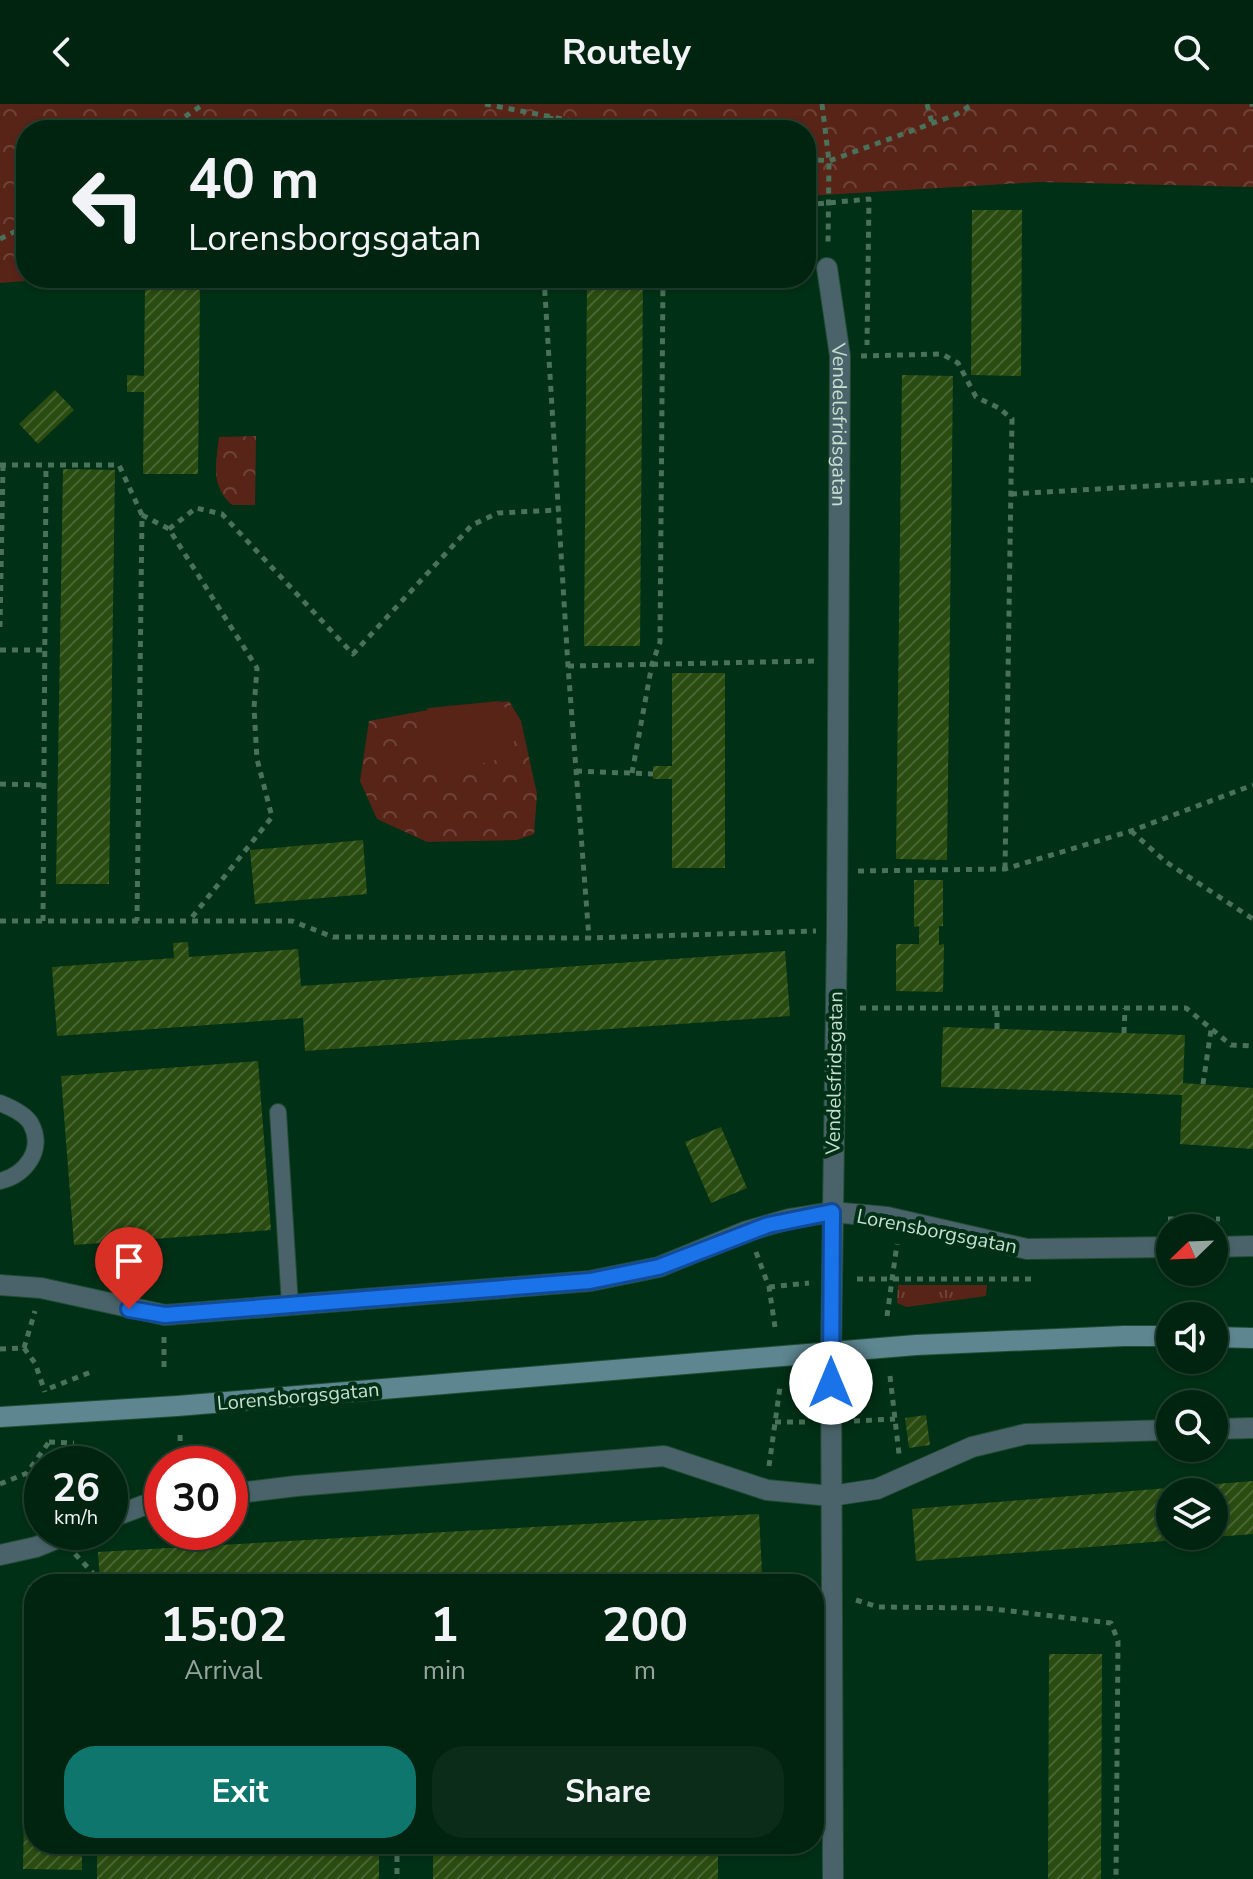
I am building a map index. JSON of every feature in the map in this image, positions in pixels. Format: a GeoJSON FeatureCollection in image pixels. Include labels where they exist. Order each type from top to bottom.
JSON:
{"type":"FeatureCollection","features":[{"type":"Feature","properties":{"kind":"main road","name":"Lorensborgsgatan"},"geometry":{"type":"LineString","coordinates":[[0,1417],[193,1405],[920,1345],[1156,1336]]}},
{"type":"Feature","properties":{"kind":"main road"},"geometry":{"type":"LineString","coordinates":[[1228,1337],[1253,1338]]}},
{"type":"Feature","properties":{"kind":"street","name":"Vendelsfridsgatan"},"geometry":{"type":"LineString","coordinates":[[827,268],[840,356],[831,1352],[833,1879]]}},
{"type":"Feature","properties":{"kind":"street","name":"Lorensborgsgatan"},"geometry":{"type":"LineString","coordinates":[[0,1285],[41,1288],[165,1315],[590,1281],[659,1267],[747,1231],[832,1212],[887,1217],[1027,1249],[1156,1247]]}},
{"type":"Feature","properties":{"kind":"street"},"geometry":{"type":"LineString","coordinates":[[1228,1247],[1253,1246]]}},
{"type":"Feature","properties":{"kind":"street"},"geometry":{"type":"LineString","coordinates":[[1228,1429],[1253,1428]]}},
{"type":"Feature","properties":{"kind":"street"},"geometry":{"type":"LineString","coordinates":[[248,1492],[664,1456],[767,1490],[831,1496],[877,1489],[972,1447],[1026,1434],[1156,1430]]}},
{"type":"Feature","properties":{"kind":"street"},"geometry":{"type":"LineString","coordinates":[[0,1555],[24,1550]]}},
{"type":"Feature","properties":{"kind":"lane"},"geometry":{"type":"LineString","coordinates":[[0,1103],[14,1109],[31,1123],[35,1146],[28,1166],[13,1178],[0,1181]]}},
{"type":"Feature","properties":{"kind":"lane"},"geometry":{"type":"LineString","coordinates":[[278,1112],[290,1305]]}},
{"type":"Feature","properties":{"kind":"path"},"geometry":{"type":"LineString","coordinates":[[180,120],[204,104]]}},
{"type":"Feature","properties":{"kind":"path"},"geometry":{"type":"LineString","coordinates":[[485,104],[570,120]]}},
{"type":"Feature","properties":{"kind":"path"},"geometry":{"type":"LineString","coordinates":[[822,104],[829,161],[827,268]]}},
{"type":"Feature","properties":{"kind":"path"},"geometry":{"type":"LineString","coordinates":[[927,104],[932,123]]}},
{"type":"Feature","properties":{"kind":"path"},"geometry":{"type":"LineString","coordinates":[[816,160],[829,161],[932,123],[973,104]]}},
{"type":"Feature","properties":{"kind":"path"},"geometry":{"type":"LineString","coordinates":[[551,116],[551,120]]}},
{"type":"Feature","properties":{"kind":"path"},"geometry":{"type":"LineString","coordinates":[[816,203],[869,199],[867,345]]}},
{"type":"Feature","properties":{"kind":"path"},"geometry":{"type":"LineString","coordinates":[[545,288],[568,666],[589,938]]}},
{"type":"Feature","properties":{"kind":"path"},"geometry":{"type":"LineString","coordinates":[[632,773],[652,664],[660,642],[663,288]]}},
{"type":"Feature","properties":{"kind":"path"},"geometry":{"type":"LineString","coordinates":[[840,356],[942,354],[958,363],[976,397],[999,408],[1012,419],[1005,869]]}},
{"type":"Feature","properties":{"kind":"path"},"geometry":{"type":"LineString","coordinates":[[0,627],[1,465],[119,465],[142,515],[137,921]]}},
{"type":"Feature","properties":{"kind":"path"},"geometry":{"type":"LineString","coordinates":[[43,921],[46,465]]}},
{"type":"Feature","properties":{"kind":"path"},"geometry":{"type":"LineString","coordinates":[[1011,494],[1253,480]]}},
{"type":"Feature","properties":{"kind":"path"},"geometry":{"type":"LineString","coordinates":[[169,529],[196,508],[222,514],[353,654],[472,525],[498,513],[558,510]]}},
{"type":"Feature","properties":{"kind":"path"},"geometry":{"type":"LineString","coordinates":[[142,515],[169,529],[257,668],[254,708],[257,759],[272,817],[188,921]]}},
{"type":"Feature","properties":{"kind":"path"},"geometry":{"type":"LineString","coordinates":[[0,650],[45,650]]}},
{"type":"Feature","properties":{"kind":"path"},"geometry":{"type":"LineString","coordinates":[[568,666],[838,660]]}},
{"type":"Feature","properties":{"kind":"path"},"geometry":{"type":"LineString","coordinates":[[576,771],[653,774]]}},
{"type":"Feature","properties":{"kind":"path"},"geometry":{"type":"LineString","coordinates":[[0,784],[44,785]]}},
{"type":"Feature","properties":{"kind":"path"},"geometry":{"type":"LineString","coordinates":[[837,872],[1005,869],[1131,831],[1253,785]]}},
{"type":"Feature","properties":{"kind":"path"},"geometry":{"type":"LineString","coordinates":[[1131,831],[1166,862],[1253,919]]}},
{"type":"Feature","properties":{"kind":"path"},"geometry":{"type":"LineString","coordinates":[[0,921],[292,921],[333,937],[589,938],[837,931]]}},
{"type":"Feature","properties":{"kind":"path"},"geometry":{"type":"LineString","coordinates":[[835,1008],[1186,1008],[1231,1045],[1253,1046]]}},
{"type":"Feature","properties":{"kind":"path"},"geometry":{"type":"LineString","coordinates":[[997,1008],[997,1029]]}},
{"type":"Feature","properties":{"kind":"path"},"geometry":{"type":"LineString","coordinates":[[1124,1033],[1125,1008]]}},
{"type":"Feature","properties":{"kind":"path"},"geometry":{"type":"LineString","coordinates":[[1203,1084],[1211,1029]]}},
{"type":"Feature","properties":{"kind":"path"},"geometry":{"type":"LineString","coordinates":[[887,1316],[898,1236]]}},
{"type":"Feature","properties":{"kind":"path"},"geometry":{"type":"LineString","coordinates":[[754,1247],[769,1287],[775,1327]]}},
{"type":"Feature","properties":{"kind":"path"},"geometry":{"type":"LineString","coordinates":[[856,1279],[1035,1279]]}},
{"type":"Feature","properties":{"kind":"path"},"geometry":{"type":"LineString","coordinates":[[769,1287],[810,1283]]}},
{"type":"Feature","properties":{"kind":"path"},"geometry":{"type":"LineString","coordinates":[[24,1348],[35,1311]]}},
{"type":"Feature","properties":{"kind":"path"},"geometry":{"type":"LineString","coordinates":[[45,1389],[91,1372]]}},
{"type":"Feature","properties":{"kind":"path"},"geometry":{"type":"LineString","coordinates":[[890,1376],[900,1461]]}},
{"type":"Feature","properties":{"kind":"path"},"geometry":{"type":"LineString","coordinates":[[769,1471],[780,1387]]}},
{"type":"Feature","properties":{"kind":"path"},"geometry":{"type":"LineString","coordinates":[[853,1421],[895,1419]]}},
{"type":"Feature","properties":{"kind":"path"},"geometry":{"type":"LineString","coordinates":[[775,1422],[809,1422]]}},
{"type":"Feature","properties":{"kind":"path"},"geometry":{"type":"LineString","coordinates":[[180,1435],[180,1446]]}},
{"type":"Feature","properties":{"kind":"path"},"geometry":{"type":"LineString","coordinates":[[49,1442],[74,1443]]}},
{"type":"Feature","properties":{"kind":"path"},"geometry":{"type":"LineString","coordinates":[[831,1592],[878,1607],[985,1608],[1111,1623],[1118,1641],[1116,1879]]}},
{"type":"Feature","properties":{"kind":"path"},"geometry":{"type":"LineString","coordinates":[[397,1854],[397,1879]]}},
{"type":"Feature","properties":{"kind":"green space"},"geometry":{"type":"Polygon","coordinates":[[[0,104],[1253,104],[1253,187],[1039,182],[816,195],[816,120],[16,120],[16,282],[0,283],[0,104]]]}},
{"type":"Feature","properties":{"kind":"green space"},"geometry":{"type":"Polygon","coordinates":[[[256,436],[255,505],[232,505],[217,482],[219,437],[256,436]]]}},
{"type":"Feature","properties":{"kind":"green space"},"geometry":{"type":"Polygon","coordinates":[[[499,701],[508,712],[514,734],[513,745],[507,754],[497,760],[470,765],[432,763],[418,736],[420,722],[428,708],[499,701]]]}},
{"type":"Feature","properties":{"kind":"green space"},"geometry":{"type":"Polygon","coordinates":[[[509,701],[521,721],[537,794],[534,834],[517,840],[427,842],[377,819],[360,781],[369,721],[509,701]]]}},
{"type":"Feature","properties":{"kind":"green space"},"geometry":{"type":"Polygon","coordinates":[[[898,1285],[987,1285],[986,1296],[907,1307],[897,1303],[898,1285]]]}},
{"type":"Feature","properties":{"kind":"building"},"geometry":{"type":"Polygon","coordinates":[[[972,210],[1022,210],[1021,376],[971,375],[972,210]]]}},
{"type":"Feature","properties":{"kind":"building"},"geometry":{"type":"Polygon","coordinates":[[[145,288],[200,288],[198,474],[143,474],[144,392],[127,392],[127,375],[144,376],[145,288]]]}},
{"type":"Feature","properties":{"kind":"building"},"geometry":{"type":"Polygon","coordinates":[[[587,288],[643,288],[640,646],[584,646],[587,288]]]}},
{"type":"Feature","properties":{"kind":"building"},"geometry":{"type":"Polygon","coordinates":[[[902,375],[953,376],[947,860],[896,859],[902,375]]]}},
{"type":"Feature","properties":{"kind":"building"},"geometry":{"type":"Polygon","coordinates":[[[55,390],[74,410],[38,444],[19,424],[55,390]]]}},
{"type":"Feature","properties":{"kind":"building"},"geometry":{"type":"Polygon","coordinates":[[[63,469],[115,470],[109,884],[56,884],[63,469]]]}},
{"type":"Feature","properties":{"kind":"building"},"geometry":{"type":"Polygon","coordinates":[[[672,673],[725,673],[725,868],[672,868],[672,779],[653,779],[653,766],[672,766],[672,673]]]}},
{"type":"Feature","properties":{"kind":"building"},"geometry":{"type":"Polygon","coordinates":[[[363,840],[367,894],[255,904],[250,850],[363,840]]]}},
{"type":"Feature","properties":{"kind":"building"},"geometry":{"type":"Polygon","coordinates":[[[914,880],[943,880],[943,926],[939,926],[939,945],[944,944],[943,992],[896,991],[896,944],[919,944],[919,926],[914,927],[914,880]]]}},
{"type":"Feature","properties":{"kind":"building"},"geometry":{"type":"Polygon","coordinates":[[[188,942],[189,957],[298,949],[301,986],[785,951],[790,1016],[305,1051],[303,1018],[57,1036],[52,967],[174,958],[173,943],[188,942]]]}},
{"type":"Feature","properties":{"kind":"building"},"geometry":{"type":"Polygon","coordinates":[[[943,1027],[1185,1035],[1183,1083],[1253,1088],[1253,1149],[1180,1144],[1182,1095],[941,1087],[943,1027]]]}},
{"type":"Feature","properties":{"kind":"building"},"geometry":{"type":"Polygon","coordinates":[[[258,1061],[271,1230],[74,1245],[61,1076],[258,1061]]]}},
{"type":"Feature","properties":{"kind":"building"},"geometry":{"type":"Polygon","coordinates":[[[721,1127],[747,1188],[711,1203],[685,1142],[721,1127]]]}},
{"type":"Feature","properties":{"kind":"building"},"geometry":{"type":"Polygon","coordinates":[[[926,1415],[930,1445],[909,1448],[905,1418],[926,1415]]]}},
{"type":"Feature","properties":{"kind":"building"},"geometry":{"type":"Polygon","coordinates":[[[1253,1481],[1253,1534],[1228,1536],[1228,1483],[1253,1481]]]}},
{"type":"Feature","properties":{"kind":"building"},"geometry":{"type":"Polygon","coordinates":[[[1156,1489],[1156,1542],[916,1561],[912,1509],[1156,1489]]]}},
{"type":"Feature","properties":{"kind":"building"},"geometry":{"type":"Polygon","coordinates":[[[759,1514],[762,1573],[745,1574],[99,1574],[98,1552],[248,1550],[248,1543],[759,1514]]]}},
{"type":"Feature","properties":{"kind":"building"},"geometry":{"type":"Polygon","coordinates":[[[1049,1654],[1102,1654],[1101,1879],[1048,1879],[1049,1654]]]}},
{"type":"Feature","properties":{"kind":"building"},"geometry":{"type":"Polygon","coordinates":[[[24,1812],[24,1854],[82,1854],[82,1870],[23,1869],[24,1812]]]}},
{"type":"Feature","properties":{"kind":"building"},"geometry":{"type":"Polygon","coordinates":[[[97,1854],[379,1854],[379,1879],[97,1879],[97,1854]]]}},
{"type":"Feature","properties":{"kind":"building"},"geometry":{"type":"Polygon","coordinates":[[[433,1854],[718,1854],[718,1879],[433,1879],[433,1854]]]}},
{"type":"Feature","properties":{"kind":"route"},"geometry":{"type":"LineString","coordinates":[[129,1309],[165,1315],[590,1281],[659,1267],[747,1231],[789,1219],[832,1212],[831,1383]]}}]}
